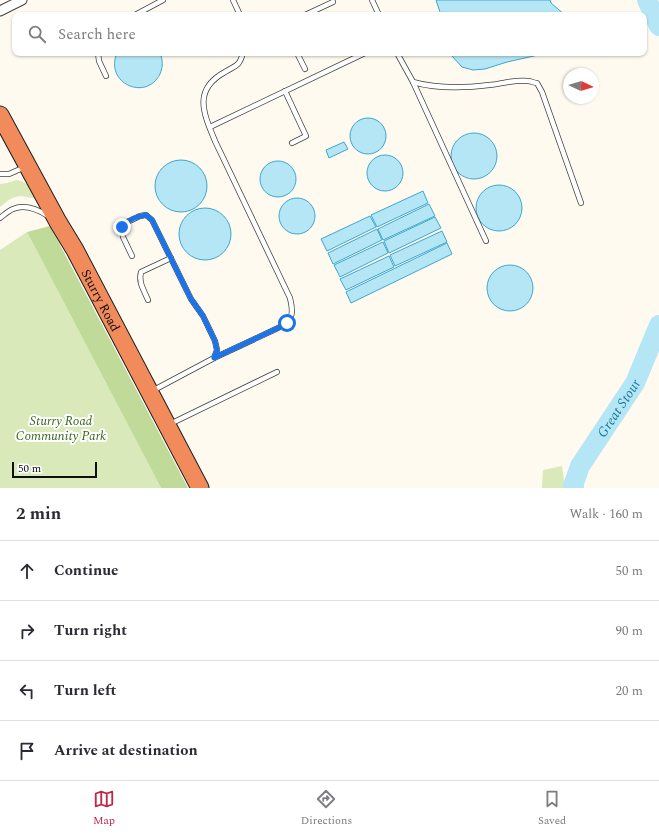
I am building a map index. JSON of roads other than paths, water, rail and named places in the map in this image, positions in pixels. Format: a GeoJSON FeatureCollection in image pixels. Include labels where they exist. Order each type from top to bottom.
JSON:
{"type":"FeatureCollection","features":[{"type":"Feature","properties":{"kind":"highway","name":"Sturry Road"},"geometry":{"type":"LineString","coordinates":[[0,115],[58,222],[75,250],[200,488]]}},
{"type":"Feature","properties":{"kind":"street"},"geometry":{"type":"LineString","coordinates":[[0,11],[22,0]]}},
{"type":"Feature","properties":{"kind":"lane"},"geometry":{"type":"LineString","coordinates":[[141,12],[164,0]]}},
{"type":"Feature","properties":{"kind":"lane"},"geometry":{"type":"LineString","coordinates":[[233,0],[239,12]]}},
{"type":"Feature","properties":{"kind":"lane"},"geometry":{"type":"LineString","coordinates":[[372,0],[378,12]]}},
{"type":"Feature","properties":{"kind":"lane"},"geometry":{"type":"LineString","coordinates":[[311,12],[335,1]]}},
{"type":"Feature","properties":{"kind":"lane"},"geometry":{"type":"LineString","coordinates":[[98,56],[106,76]]}},
{"type":"Feature","properties":{"kind":"lane"},"geometry":{"type":"LineString","coordinates":[[149,392],[214,358],[278,328],[287,323],[291,316],[292,308],[290,298],[215,141],[204,107],[204,96],[208,86],[215,78],[236,66],[242,56]]}},
{"type":"Feature","properties":{"kind":"lane"},"geometry":{"type":"LineString","coordinates":[[298,56],[305,69]]}},
{"type":"Feature","properties":{"kind":"lane"},"geometry":{"type":"LineString","coordinates":[[210,127],[359,56]]}},
{"type":"Feature","properties":{"kind":"lane"},"geometry":{"type":"LineString","coordinates":[[400,56],[486,241]]}},
{"type":"Feature","properties":{"kind":"lane"},"geometry":{"type":"LineString","coordinates":[[413,82],[423,85],[460,88],[515,81],[528,81],[537,84],[542,92],[581,203]]}},
{"type":"Feature","properties":{"kind":"lane"},"geometry":{"type":"LineString","coordinates":[[285,91],[306,136],[292,142]]}},
{"type":"Feature","properties":{"kind":"lane"},"geometry":{"type":"LineString","coordinates":[[0,174],[9,174],[27,166]]}},
{"type":"Feature","properties":{"kind":"lane"},"geometry":{"type":"LineString","coordinates":[[0,218],[14,208],[31,208],[44,213],[58,222]]}},
{"type":"Feature","properties":{"kind":"lane"},"geometry":{"type":"LineString","coordinates":[[132,256],[123,236],[122,227],[125,223],[140,216],[146,215],[152,220],[191,299],[203,316],[215,341],[217,350],[214,358]]}},
{"type":"Feature","properties":{"kind":"lane"},"geometry":{"type":"LineString","coordinates":[[148,300],[140,283],[141,272],[171,258]]}},
{"type":"Feature","properties":{"kind":"lane"},"geometry":{"type":"LineString","coordinates":[[167,426],[277,372]]}},
{"type":"Feature","properties":{"kind":"water"},"geometry":{"type":"Polygon","coordinates":[[[436,0],[550,0],[551,3],[562,12],[440,12],[436,0]]]}},
{"type":"Feature","properties":{"kind":"water"},"geometry":{"type":"Polygon","coordinates":[[[116,56],[161,56],[162,58],[162,69],[160,74],[154,82],[146,87],[137,88],[128,85],[121,80],[116,73],[115,64],[116,56]]]}},
{"type":"Feature","properties":{"kind":"water"},"geometry":{"type":"Polygon","coordinates":[[[452,56],[534,56],[485,69],[473,70],[462,67],[452,56]]]}},
{"type":"Feature","properties":{"kind":"water"},"geometry":{"type":"Polygon","coordinates":[[[368,118],[381,123],[386,136],[381,149],[368,154],[355,149],[350,136],[355,123],[368,118]]]}},
{"type":"Feature","properties":{"kind":"water"},"geometry":{"type":"Polygon","coordinates":[[[479,133],[483,134],[493,143],[496,147],[496,165],[487,175],[479,179],[469,179],[461,175],[452,165],[451,151],[455,143],[465,134],[479,133]]]}},
{"type":"Feature","properties":{"kind":"water"},"geometry":{"type":"Polygon","coordinates":[[[344,142],[348,149],[329,158],[326,150],[344,142]]]}},
{"type":"Feature","properties":{"kind":"water"},"geometry":{"type":"Polygon","coordinates":[[[385,155],[398,160],[403,173],[398,186],[385,191],[372,186],[367,173],[372,160],[385,155]]]}},
{"type":"Feature","properties":{"kind":"water"},"geometry":{"type":"Polygon","coordinates":[[[181,160],[191,162],[199,168],[205,176],[207,186],[205,196],[199,204],[191,210],[181,212],[171,210],[163,204],[157,196],[155,186],[157,176],[163,168],[171,162],[181,160]]]}},
{"type":"Feature","properties":{"kind":"water"},"geometry":{"type":"Polygon","coordinates":[[[278,161],[291,166],[296,179],[291,192],[278,197],[265,192],[260,179],[265,166],[278,161]]]}},
{"type":"Feature","properties":{"kind":"water"},"geometry":{"type":"Polygon","coordinates":[[[494,185],[504,185],[512,189],[518,195],[522,203],[522,213],[518,221],[512,227],[504,231],[494,231],[486,227],[480,221],[476,213],[476,203],[480,195],[486,189],[494,185]]]}},
{"type":"Feature","properties":{"kind":"water"},"geometry":{"type":"Polygon","coordinates":[[[423,191],[428,203],[377,227],[371,215],[423,191]]]}},
{"type":"Feature","properties":{"kind":"water"},"geometry":{"type":"Polygon","coordinates":[[[297,198],[310,203],[315,216],[310,229],[297,234],[284,229],[279,216],[284,203],[297,198]]]}},
{"type":"Feature","properties":{"kind":"water"},"geometry":{"type":"Polygon","coordinates":[[[429,204],[435,216],[383,240],[378,229],[429,204]]]}},
{"type":"Feature","properties":{"kind":"water"},"geometry":{"type":"Polygon","coordinates":[[[205,208],[215,210],[223,216],[229,224],[231,234],[229,244],[223,252],[215,258],[205,260],[195,258],[187,252],[181,244],[179,234],[181,224],[187,216],[195,210],[205,208]]]}},
{"type":"Feature","properties":{"kind":"water"},"geometry":{"type":"Polygon","coordinates":[[[370,216],[376,227],[327,251],[321,239],[370,216]]]}},
{"type":"Feature","properties":{"kind":"water"},"geometry":{"type":"Polygon","coordinates":[[[435,217],[441,228],[389,253],[384,241],[435,217]]]}},
{"type":"Feature","properties":{"kind":"water"},"geometry":{"type":"Polygon","coordinates":[[[377,229],[382,240],[333,264],[328,253],[377,229]]]}},
{"type":"Feature","properties":{"kind":"water"},"geometry":{"type":"Polygon","coordinates":[[[442,231],[447,242],[395,266],[390,255],[442,231]]]}},
{"type":"Feature","properties":{"kind":"water"},"geometry":{"type":"Polygon","coordinates":[[[383,242],[388,253],[340,277],[334,265],[383,242]]]}},
{"type":"Feature","properties":{"kind":"water"},"geometry":{"type":"Polygon","coordinates":[[[447,243],[452,254],[351,303],[346,292],[447,243]]]}},
{"type":"Feature","properties":{"kind":"water"},"geometry":{"type":"Polygon","coordinates":[[[389,256],[394,267],[346,290],[340,279],[389,256]]]}},
{"type":"Feature","properties":{"kind":"water"},"geometry":{"type":"Polygon","coordinates":[[[505,265],[515,265],[523,269],[529,275],[533,283],[533,293],[529,301],[523,307],[515,311],[505,311],[497,307],[491,301],[487,293],[487,283],[491,275],[497,269],[505,265]]]}},
{"type":"Feature","properties":{"kind":"waterway","name":"Great Stour"},"geometry":{"type":"LineString","coordinates":[[647,0],[659,26]]}},
{"type":"Feature","properties":{"kind":"waterway","name":"Great Stour"},"geometry":{"type":"LineString","coordinates":[[574,488],[573,486],[580,466],[635,383],[659,325]]}},
{"type":"Feature","properties":{"kind":"park label","name":"Sturry Road Community Park"},"geometry":{"type":"Point","coordinates":[61,428]}}]}
